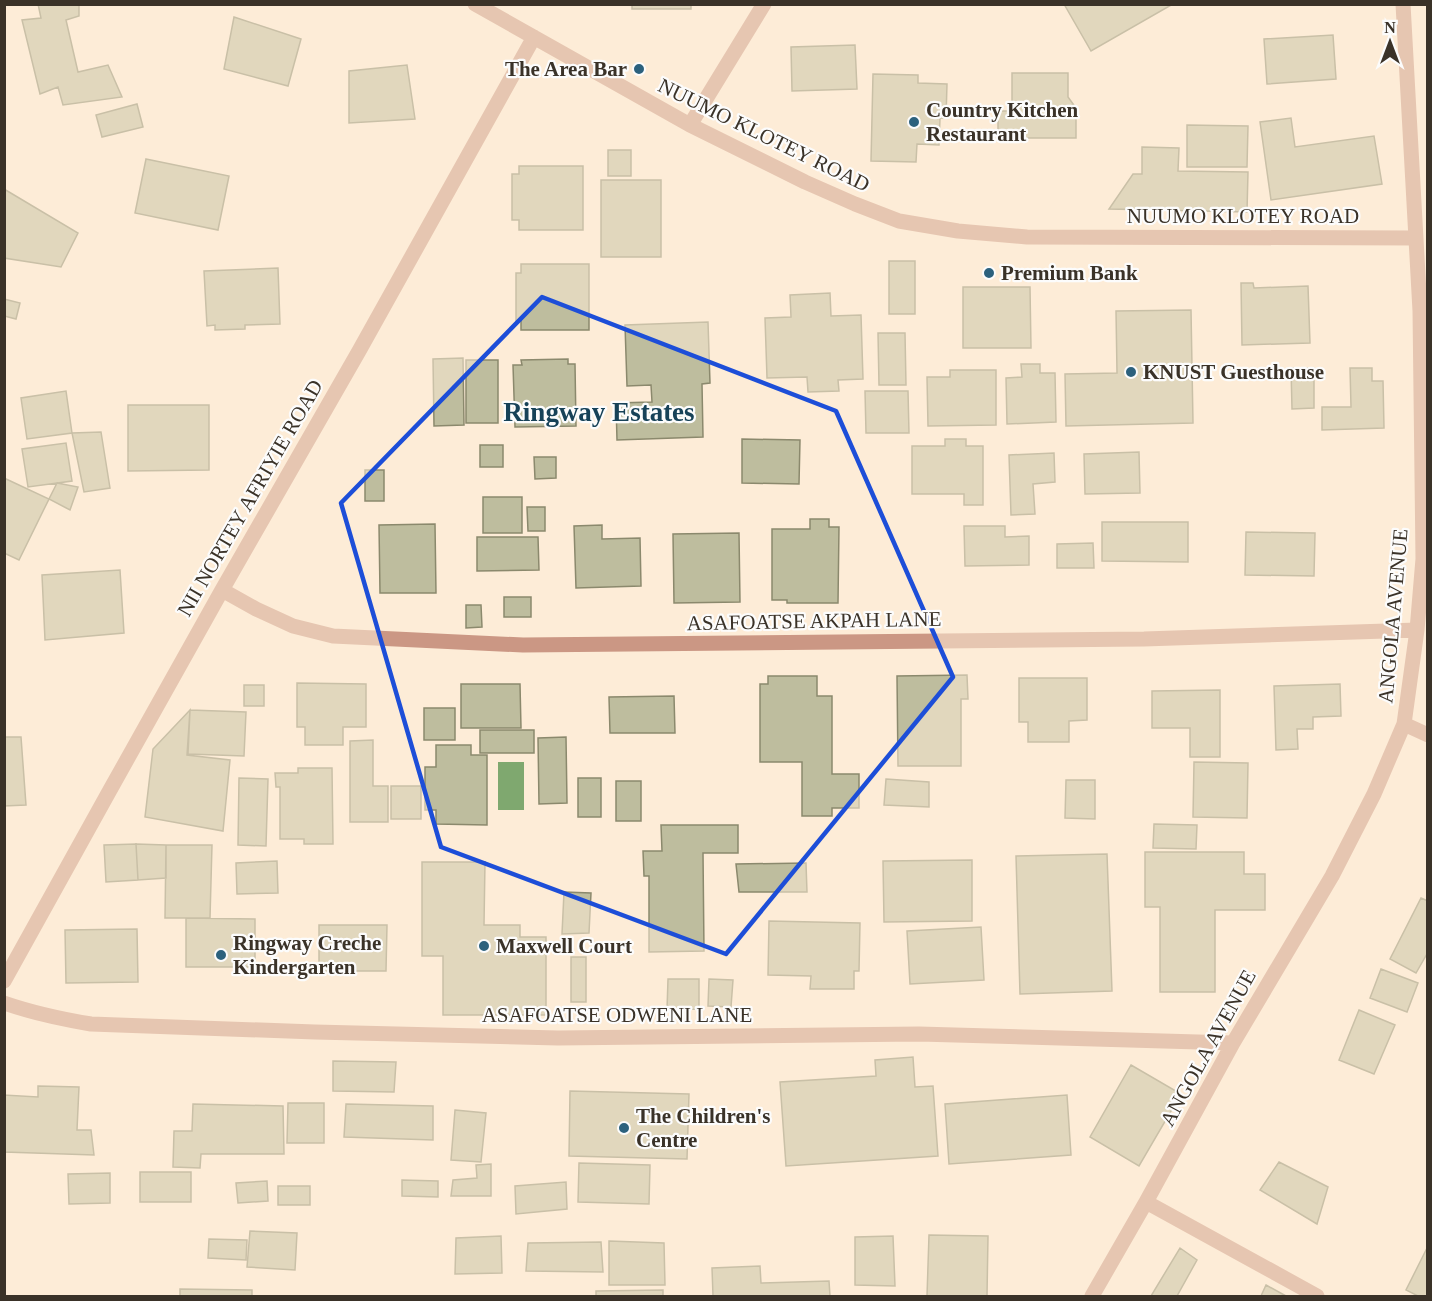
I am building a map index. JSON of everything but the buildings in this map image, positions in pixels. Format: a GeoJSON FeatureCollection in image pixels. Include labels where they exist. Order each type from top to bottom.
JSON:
{"type":"FeatureCollection","features":[{"type":"Feature","properties":{"kind":"street","name":"NUUMO KLOTEY ROAD"},"geometry":{"type":"LineString","coordinates":[[475,4],[690,125],[805,182],[855,204],[900,220],[958,231],[1027,237],[1416,238]]}},
{"type":"Feature","properties":{"kind":"street"},"geometry":{"type":"LineString","coordinates":[[690,125],[764,4]]}},
{"type":"Feature","properties":{"kind":"street","name":"ANGOLA AVENUE"},"geometry":{"type":"LineString","coordinates":[[1092,1296],[1233,1043],[1332,876],[1374,794],[1404,724],[1424,559],[1424,312],[1416,238],[1403,4]]}},
{"type":"Feature","properties":{"kind":"street","name":"NII NORTEY AFRIYIE ROAD"},"geometry":{"type":"LineString","coordinates":[[4,981],[534,37]]}},
{"type":"Feature","properties":{"kind":"street","name":"ASAFOATSE AKPAH LANE"},"geometry":{"type":"LineString","coordinates":[[222,590],[293,626],[333,636],[524,645],[1144,639],[1417,630]]}},
{"type":"Feature","properties":{"kind":"street"},"geometry":{"type":"LineString","coordinates":[[1404,724],[1428,735]]}},
{"type":"Feature","properties":{"kind":"street","name":"ASAFOATSE ODWENI LANE"},"geometry":{"type":"LineString","coordinates":[[4,1003],[30,1012],[91,1024],[315,1032],[558,1038],[919,1034],[1233,1043]]}},
{"type":"Feature","properties":{"kind":"street"},"geometry":{"type":"LineString","coordinates":[[1146,1202],[1317,1296]]}},
{"type":"Feature","properties":{"kind":"highlighted area"},"geometry":{"type":"Polygon","coordinates":[[[542,297],[836,411],[953,677],[726,954],[441,847],[341,503],[542,297]]]}},
{"type":"Feature","properties":{"kind":"shaded area"},"geometry":{"type":"Polygon","coordinates":[[[498,762],[524,762],[524,810],[498,810],[498,762]]]}},
{"type":"Feature","properties":{"kind":"place","name":"The Area Bar"},"geometry":{"type":"Point","coordinates":[639,69]}},
{"type":"Feature","properties":{"kind":"place","name":"Country Kitchen Restaurant"},"geometry":{"type":"Point","coordinates":[914,122]}},
{"type":"Feature","properties":{"kind":"place","name":"Premium Bank"},"geometry":{"type":"Point","coordinates":[989,273]}},
{"type":"Feature","properties":{"kind":"place","name":"KNUST Guesthouse"},"geometry":{"type":"Point","coordinates":[1131,372]}},
{"type":"Feature","properties":{"kind":"place","name":"Maxwell Court"},"geometry":{"type":"Point","coordinates":[484,946]}},
{"type":"Feature","properties":{"kind":"place","name":"Ringway Creche Kindergarten"},"geometry":{"type":"Point","coordinates":[221,955]}},
{"type":"Feature","properties":{"kind":"place","name":"The Children's Centre"},"geometry":{"type":"Point","coordinates":[624,1128]}},
{"type":"Feature","properties":{"kind":"district","name":"Ringway Estates"},"geometry":{"type":"Point","coordinates":[599,412]}}]}
